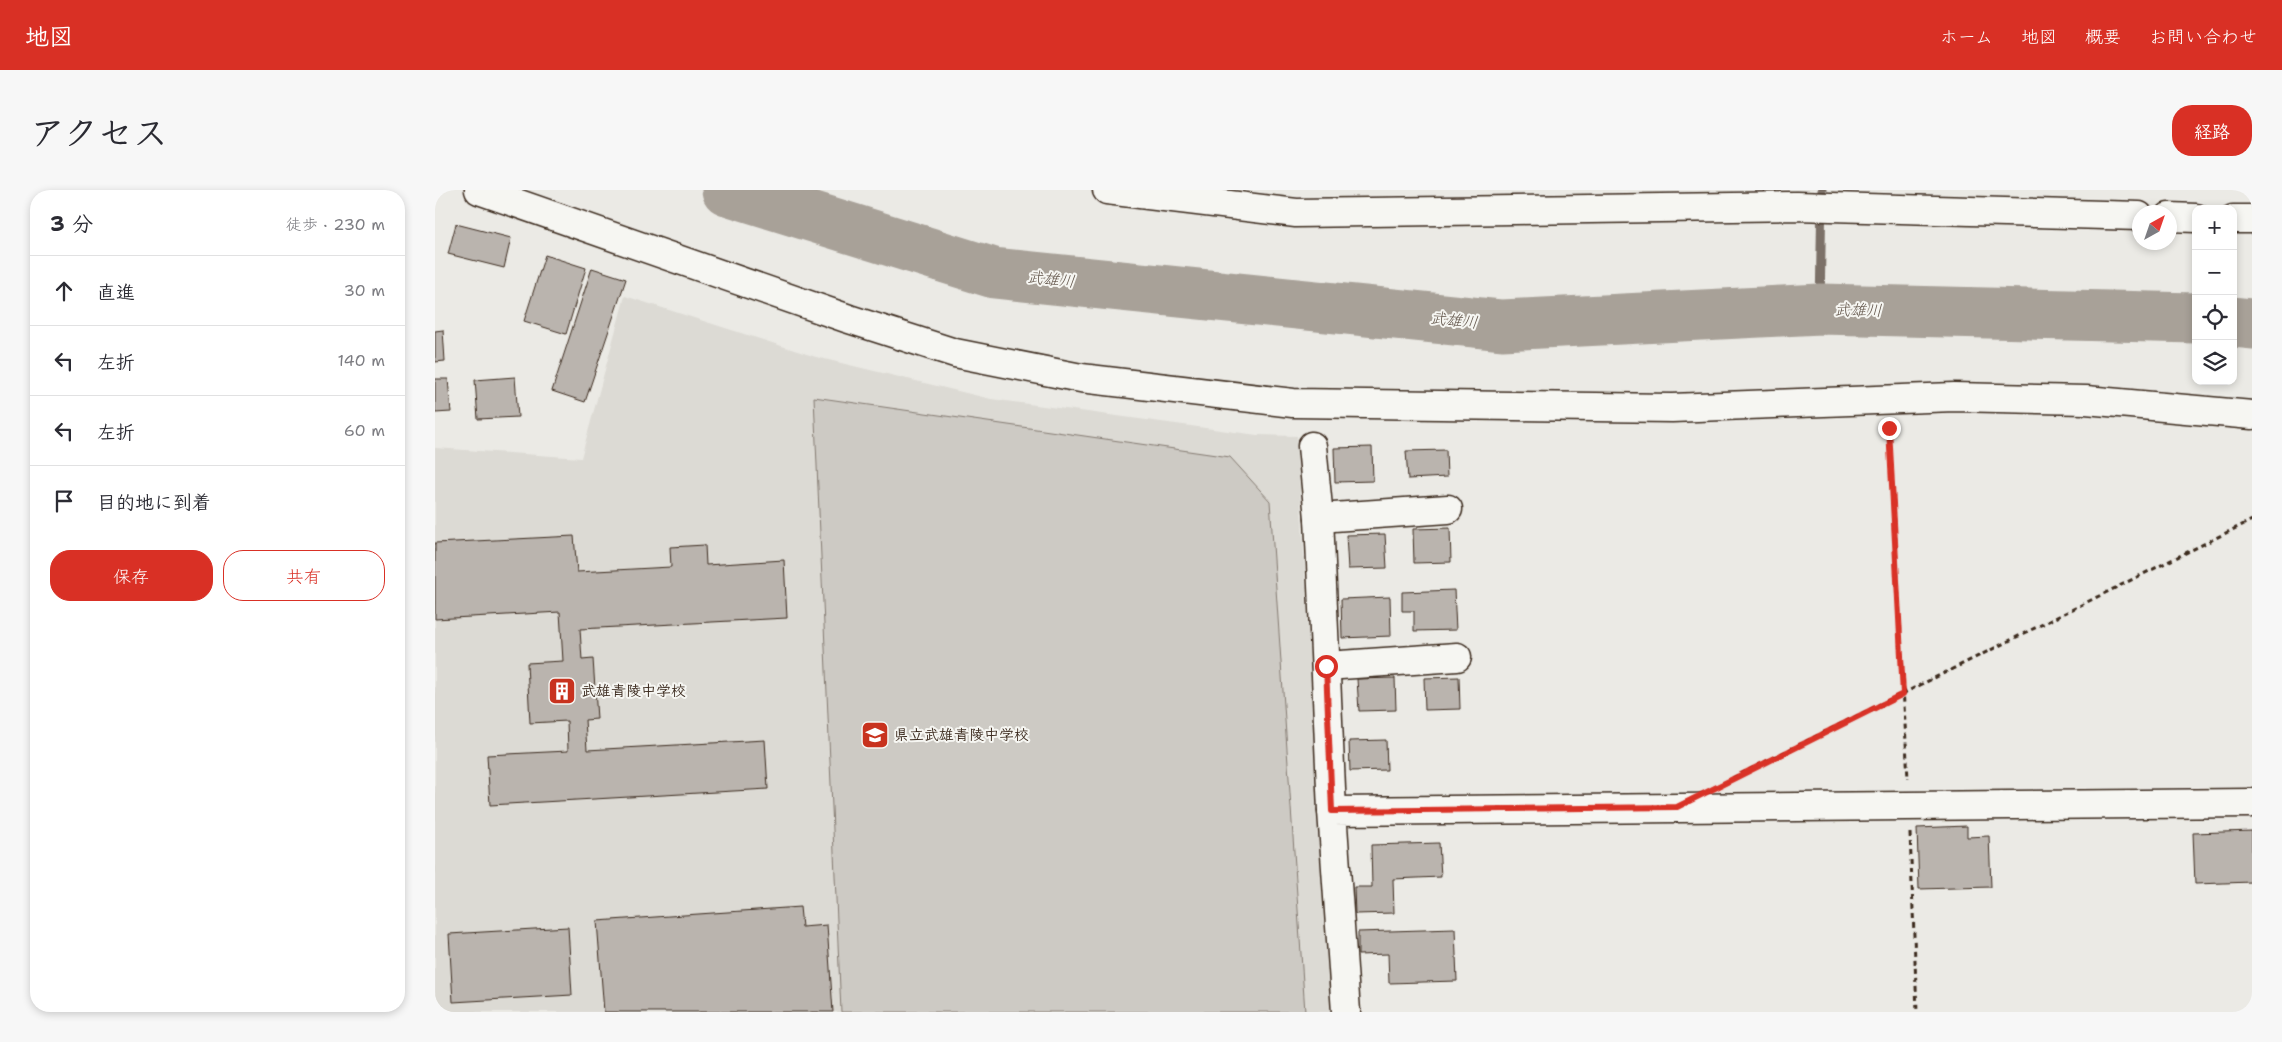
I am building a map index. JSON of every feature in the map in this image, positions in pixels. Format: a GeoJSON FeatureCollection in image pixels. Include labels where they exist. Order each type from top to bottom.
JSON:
{"type":"FeatureCollection","features":[{"type":"Feature","properties":{"kind":"street"},"geometry":{"type":"LineString","coordinates":[[479,190],[849,319],[946,350],[1081,378],[1293,403],[1672,408],[1953,397],[2086,400],[2252,415]]}},
{"type":"Feature","properties":{"kind":"street"},"geometry":{"type":"LineString","coordinates":[[1107,190],[1296,213],[1502,200],[1797,198],[2132,216]]}},
{"type":"Feature","properties":{"kind":"street"},"geometry":{"type":"LineString","coordinates":[[2177,217],[2192,218]]}},
{"type":"Feature","properties":{"kind":"street"},"geometry":{"type":"LineString","coordinates":[[2237,219],[2252,219]]}},
{"type":"Feature","properties":{"kind":"street"},"geometry":{"type":"LineString","coordinates":[[1312,446],[1319,518],[1332,811],[1346,1012]]}},
{"type":"Feature","properties":{"kind":"street"},"geometry":{"type":"LineString","coordinates":[[1319,518],[1448,509]]}},
{"type":"Feature","properties":{"kind":"street"},"geometry":{"type":"LineString","coordinates":[[1326,666],[1457,657]]}},
{"type":"Feature","properties":{"kind":"street"},"geometry":{"type":"LineString","coordinates":[[1332,811],[2252,802]]}},
{"type":"Feature","properties":{"kind":"path"},"geometry":{"type":"LineString","coordinates":[[1889,428],[1909,806],[1917,1012]]}},
{"type":"Feature","properties":{"kind":"path"},"geometry":{"type":"LineString","coordinates":[[1729,780],[2252,520]]}},
{"type":"Feature","properties":{"kind":"shaded area","name":"県立武雄青陵中学校"},"geometry":{"type":"Polygon","coordinates":[[[625,296],[816,357],[991,399],[1257,435],[1297,436],[1331,1012],[435,1012],[435,448],[581,458],[625,296]]]}},
{"type":"Feature","properties":{"kind":"shaded area"},"geometry":{"type":"Polygon","coordinates":[[[814,397],[1230,457],[1270,501],[1305,1012],[841,1012],[814,397]]]}},
{"type":"Feature","properties":{"kind":"building"},"geometry":{"type":"Polygon","coordinates":[[[456,224],[511,238],[504,268],[448,254],[456,224]]]}},
{"type":"Feature","properties":{"kind":"building"},"geometry":{"type":"Polygon","coordinates":[[[545,255],[586,268],[566,334],[524,321],[545,255]]]}},
{"type":"Feature","properties":{"kind":"building"},"geometry":{"type":"Polygon","coordinates":[[[592,268],[626,279],[585,402],[552,391],[592,268]]]}},
{"type":"Feature","properties":{"kind":"building"},"geometry":{"type":"Polygon","coordinates":[[[443,330],[445,361],[435,362],[435,331],[443,330]]]}},
{"type":"Feature","properties":{"kind":"building"},"geometry":{"type":"Polygon","coordinates":[[[515,377],[518,417],[478,419],[475,380],[515,377]]]}},
{"type":"Feature","properties":{"kind":"building"},"geometry":{"type":"Polygon","coordinates":[[[435,379],[448,379],[451,412],[435,413],[435,379]]]}},
{"type":"Feature","properties":{"kind":"building"},"geometry":{"type":"Polygon","coordinates":[[[1372,447],[1373,481],[1335,482],[1334,448],[1372,447]]]}},
{"type":"Feature","properties":{"kind":"building"},"geometry":{"type":"Polygon","coordinates":[[[1446,450],[1447,477],[1408,479],[1406,451],[1446,450]]]}},
{"type":"Feature","properties":{"kind":"building"},"geometry":{"type":"Polygon","coordinates":[[[1450,528],[1451,562],[1414,563],[1413,529],[1450,528]]]}},
{"type":"Feature","properties":{"kind":"building"},"geometry":{"type":"Polygon","coordinates":[[[1385,534],[1387,568],[1348,569],[1346,535],[1385,534]]]}},
{"type":"Feature","properties":{"kind":"building","name":"武雄青陵中学校"},"geometry":{"type":"Polygon","coordinates":[[[574,536],[577,572],[671,567],[670,547],[705,545],[706,565],[784,560],[787,618],[580,629],[582,660],[593,659],[597,719],[585,720],[587,750],[765,740],[768,789],[490,805],[487,755],[568,751],[567,721],[530,723],[527,663],[563,661],[560,612],[435,619],[435,543],[574,536]]]}},
{"type":"Feature","properties":{"kind":"building"},"geometry":{"type":"Polygon","coordinates":[[[1454,590],[1456,630],[1414,631],[1414,611],[1402,611],[1402,592],[1454,590]]]}},
{"type":"Feature","properties":{"kind":"building"},"geometry":{"type":"Polygon","coordinates":[[[1390,597],[1391,636],[1342,638],[1341,599],[1390,597]]]}},
{"type":"Feature","properties":{"kind":"building"},"geometry":{"type":"Polygon","coordinates":[[[1459,677],[1460,709],[1425,710],[1424,678],[1459,677]]]}},
{"type":"Feature","properties":{"kind":"building"},"geometry":{"type":"Polygon","coordinates":[[[1395,678],[1396,710],[1359,711],[1357,679],[1395,678]]]}},
{"type":"Feature","properties":{"kind":"building"},"geometry":{"type":"Polygon","coordinates":[[[1386,740],[1387,770],[1350,771],[1349,741],[1386,740]]]}},
{"type":"Feature","properties":{"kind":"building"},"geometry":{"type":"Polygon","coordinates":[[[1967,826],[1967,837],[1989,836],[1991,887],[1919,889],[1917,828],[1967,826]]]}},
{"type":"Feature","properties":{"kind":"building"},"geometry":{"type":"Polygon","coordinates":[[[2252,831],[2252,882],[2195,884],[2193,833],[2252,831]]]}},
{"type":"Feature","properties":{"kind":"building"},"geometry":{"type":"Polygon","coordinates":[[[1439,843],[1441,877],[1393,879],[1394,913],[1355,914],[1354,887],[1372,887],[1371,845],[1439,843]]]}},
{"type":"Feature","properties":{"kind":"building"},"geometry":{"type":"Polygon","coordinates":[[[800,907],[802,927],[827,925],[833,1012],[604,1012],[597,921],[800,907]]]}},
{"type":"Feature","properties":{"kind":"building"},"geometry":{"type":"Polygon","coordinates":[[[568,927],[572,995],[453,1002],[449,934],[568,927]]]}},
{"type":"Feature","properties":{"kind":"building"},"geometry":{"type":"Polygon","coordinates":[[[1455,929],[1457,981],[1389,983],[1388,954],[1358,955],[1358,932],[1455,929]]]}},
{"type":"Feature","properties":{"kind":"waterway","name":"武雄川"},"geometry":{"type":"LineString","coordinates":[[727,190],[994,273],[1502,325],[1820,309],[2192,318]]}},
{"type":"Feature","properties":{"kind":"waterway"},"geometry":{"type":"LineString","coordinates":[[1820,309],[1822,190]]}},
{"type":"Feature","properties":{"kind":"waterway","name":"武雄川"},"geometry":{"type":"LineString","coordinates":[[2237,322],[2252,324]]}},
{"type":"Feature","properties":{"kind":"place","name":"武雄青陵中学校"},"geometry":{"type":"Point","coordinates":[562,691]}},
{"type":"Feature","properties":{"kind":"place","name":"県立武雄青陵中学校"},"geometry":{"type":"Point","coordinates":[875,735]}},
{"type":"Feature","properties":{"kind":"route"},"geometry":{"type":"LineString","coordinates":[[1326,666],[1332,811],[1677,807],[1903,694],[1889,428]]}}]}
